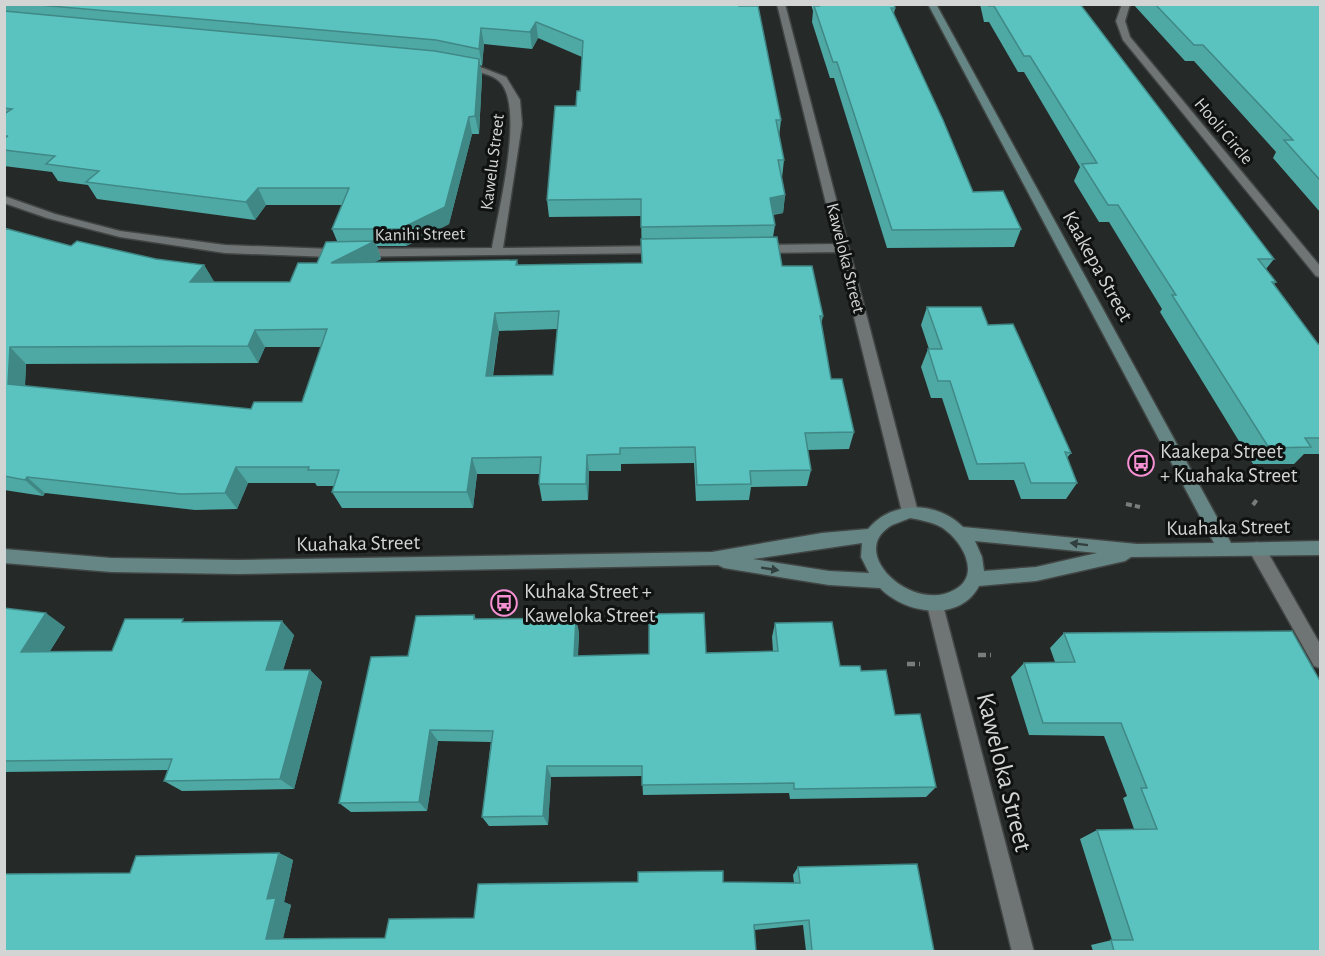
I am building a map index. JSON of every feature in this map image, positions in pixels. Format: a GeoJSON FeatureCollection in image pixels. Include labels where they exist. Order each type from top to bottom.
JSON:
{"type":"FeatureCollection","features":[{"type":"Feature","properties":{"kind":"street","name":"Kaweloka Street"},"geometry":{"type":"LineString","coordinates":[[782,4],[910,512]]}},
{"type":"Feature","properties":{"kind":"street","name":"Kaakepa Street"},"geometry":{"type":"LineString","coordinates":[[932,4],[1226,549]]}},
{"type":"Feature","properties":{"kind":"street","name":"Hooli Circle"},"geometry":{"type":"LineString","coordinates":[[1126,4],[1120,17],[1120,27],[1126,38],[1320,273]]}},
{"type":"Feature","properties":{"kind":"street","name":"Kawelu Street"},"geometry":{"type":"LineString","coordinates":[[449,64],[480,70],[503,79],[515,100],[518,124],[497,251]]}},
{"type":"Feature","properties":{"kind":"street","name":"Kanihi Street"},"geometry":{"type":"LineString","coordinates":[[4,199],[51,216],[120,234],[214,248],[330,253],[677,250]]}},
{"type":"Feature","properties":{"kind":"street"},"geometry":{"type":"LineString","coordinates":[[749,249],[843,248]]}},
{"type":"Feature","properties":{"kind":"street"},"geometry":{"type":"LineString","coordinates":[[910,512],[928,515],[946,522],[961,533],[977,564],[975,579],[967,592],[952,601],[935,605],[915,602],[896,594],[881,581],[871,566],[868,550],[870,535],[880,523],[894,515],[910,512]]}},
{"type":"Feature","properties":{"kind":"street","name":"Kuahaka Street"},"geometry":{"type":"LineString","coordinates":[[961,533],[1137,551],[1320,548]]}},
{"type":"Feature","properties":{"kind":"street","name":"Kuahaka Street"},"geometry":{"type":"LineString","coordinates":[[4,556],[111,565],[237,567],[712,559],[822,540],[870,535]]}},
{"type":"Feature","properties":{"kind":"street"},"geometry":{"type":"LineString","coordinates":[[1257,549],[1320,660]]}},
{"type":"Feature","properties":{"kind":"street","name":"Kuahaka Street"},"geometry":{"type":"LineString","coordinates":[[975,579],[1036,574],[1137,551]]}},
{"type":"Feature","properties":{"kind":"street","name":"Kuahaka Street"},"geometry":{"type":"LineString","coordinates":[[712,559],[829,578],[881,581]]}},
{"type":"Feature","properties":{"kind":"street","name":"Kaweloka Street"},"geometry":{"type":"LineString","coordinates":[[935,605],[1023,951]]}},
{"type":"Feature","properties":{"kind":"path"},"geometry":{"type":"LineString","coordinates":[[1253,505],[1258,498]]}},
{"type":"Feature","properties":{"kind":"path"},"geometry":{"type":"LineString","coordinates":[[1126,504],[1140,507]]}},
{"type":"Feature","properties":{"kind":"path"},"geometry":{"type":"LineString","coordinates":[[978,655],[991,655]]}},
{"type":"Feature","properties":{"kind":"path"},"geometry":{"type":"LineString","coordinates":[[907,664],[921,664]]}},
{"type":"Feature","properties":{"kind":"building"},"geometry":{"type":"Polygon","coordinates":[[[28,4],[739,4],[739,6],[758,6],[781,120],[776,120],[784,160],[778,160],[785,195],[770,198],[775,225],[641,227],[641,199],[547,200],[555,106],[576,106],[577,91],[580,91],[583,41],[536,22],[530,32],[481,28],[479,49],[436,40],[28,4]]]}},
{"type":"Feature","properties":{"kind":"building"},"geometry":{"type":"Polygon","coordinates":[[[818,4],[894,4],[895,8],[891,8],[943,120],[973,192],[1003,191],[1021,229],[892,230],[837,62],[833,62],[814,6],[819,6],[818,4]]]}},
{"type":"Feature","properties":{"kind":"building"},"geometry":{"type":"Polygon","coordinates":[[[988,4],[1080,4],[1274,259],[1258,259],[1276,282],[1272,282],[1320,344],[1320,438],[1305,438],[1311,447],[1269,448],[1118,205],[1108,205],[1082,164],[1097,163],[1030,56],[1024,56],[994,6],[988,4]]]}},
{"type":"Feature","properties":{"kind":"building"},"geometry":{"type":"Polygon","coordinates":[[[1155,4],[1320,4],[1320,180],[1284,140],[1293,140],[1203,45],[1194,45],[1155,4]]]}},
{"type":"Feature","properties":{"kind":"building"},"geometry":{"type":"Polygon","coordinates":[[[4,11],[435,51],[479,59],[475,116],[469,117],[445,207],[400,229],[332,229],[349,188],[258,188],[246,202],[86,182],[99,171],[46,164],[55,156],[4,150],[4,138],[8,136],[4,136],[4,114],[12,109],[4,108],[4,11]]]}},
{"type":"Feature","properties":{"kind":"building"},"geometry":{"type":"Polygon","coordinates":[[[4,228],[71,246],[77,241],[156,259],[204,265],[190,282],[290,282],[298,263],[317,263],[326,242],[375,241],[331,263],[517,260],[516,265],[642,263],[641,239],[777,237],[782,266],[812,266],[823,316],[820,316],[831,379],[842,379],[854,432],[805,433],[811,470],[750,471],[751,484],[697,485],[695,447],[620,448],[620,454],[587,455],[586,484],[539,484],[541,457],[472,458],[467,492],[332,492],[339,470],[308,470],[309,467],[236,467],[225,493],[181,494],[27,477],[25,480],[4,476],[4,228]],[[559,311],[495,313],[486,376],[553,375],[559,311]],[[327,329],[255,330],[248,346],[10,347],[8,384],[251,409],[254,402],[302,402],[327,329]]]}},
{"type":"Feature","properties":{"kind":"building"},"geometry":{"type":"Polygon","coordinates":[[[927,307],[981,307],[988,325],[1013,324],[1071,453],[1065,452],[1077,483],[1031,483],[1024,463],[977,464],[950,381],[938,381],[928,349],[942,349],[927,307]]]}},
{"type":"Feature","properties":{"kind":"building"},"geometry":{"type":"Polygon","coordinates":[[[4,608],[46,613],[21,652],[112,651],[125,619],[183,619],[182,622],[282,621],[266,670],[310,670],[280,779],[164,781],[172,759],[4,761],[4,608]]]}},
{"type":"Feature","properties":{"kind":"building"},"geometry":{"type":"Polygon","coordinates":[[[704,613],[706,653],[778,651],[775,623],[832,622],[840,666],[860,666],[861,671],[886,670],[895,715],[920,714],[936,787],[794,789],[794,783],[642,785],[642,766],[547,766],[543,816],[482,817],[493,731],[430,730],[419,802],[339,803],[371,657],[408,656],[416,616],[474,615],[474,619],[576,618],[574,656],[649,654],[649,614],[704,613]]]}},
{"type":"Feature","properties":{"kind":"building"},"geometry":{"type":"Polygon","coordinates":[[[1292,631],[1320,681],[1320,951],[1114,951],[1111,940],[1133,940],[1097,830],[1157,829],[1141,788],[1147,788],[1121,723],[1043,723],[1024,663],[1075,662],[1064,633],[1292,631]]]}},
{"type":"Feature","properties":{"kind":"building"},"geometry":{"type":"Polygon","coordinates":[[[279,853],[267,899],[276,898],[266,939],[385,938],[389,919],[474,918],[478,884],[638,882],[638,872],[723,871],[723,882],[800,883],[798,867],[917,864],[934,951],[812,951],[809,920],[754,925],[756,951],[4,951],[4,874],[130,873],[136,856],[279,853]]]}},
{"type":"Feature","properties":{"kind":"place","name":"Kaakepa Street + Kuahaka Street"},"geometry":{"type":"Point","coordinates":[1141,463]}},
{"type":"Feature","properties":{"kind":"place","name":"Kuhaka Street + Kaweloka Street"},"geometry":{"type":"Point","coordinates":[504,603]}}]}
